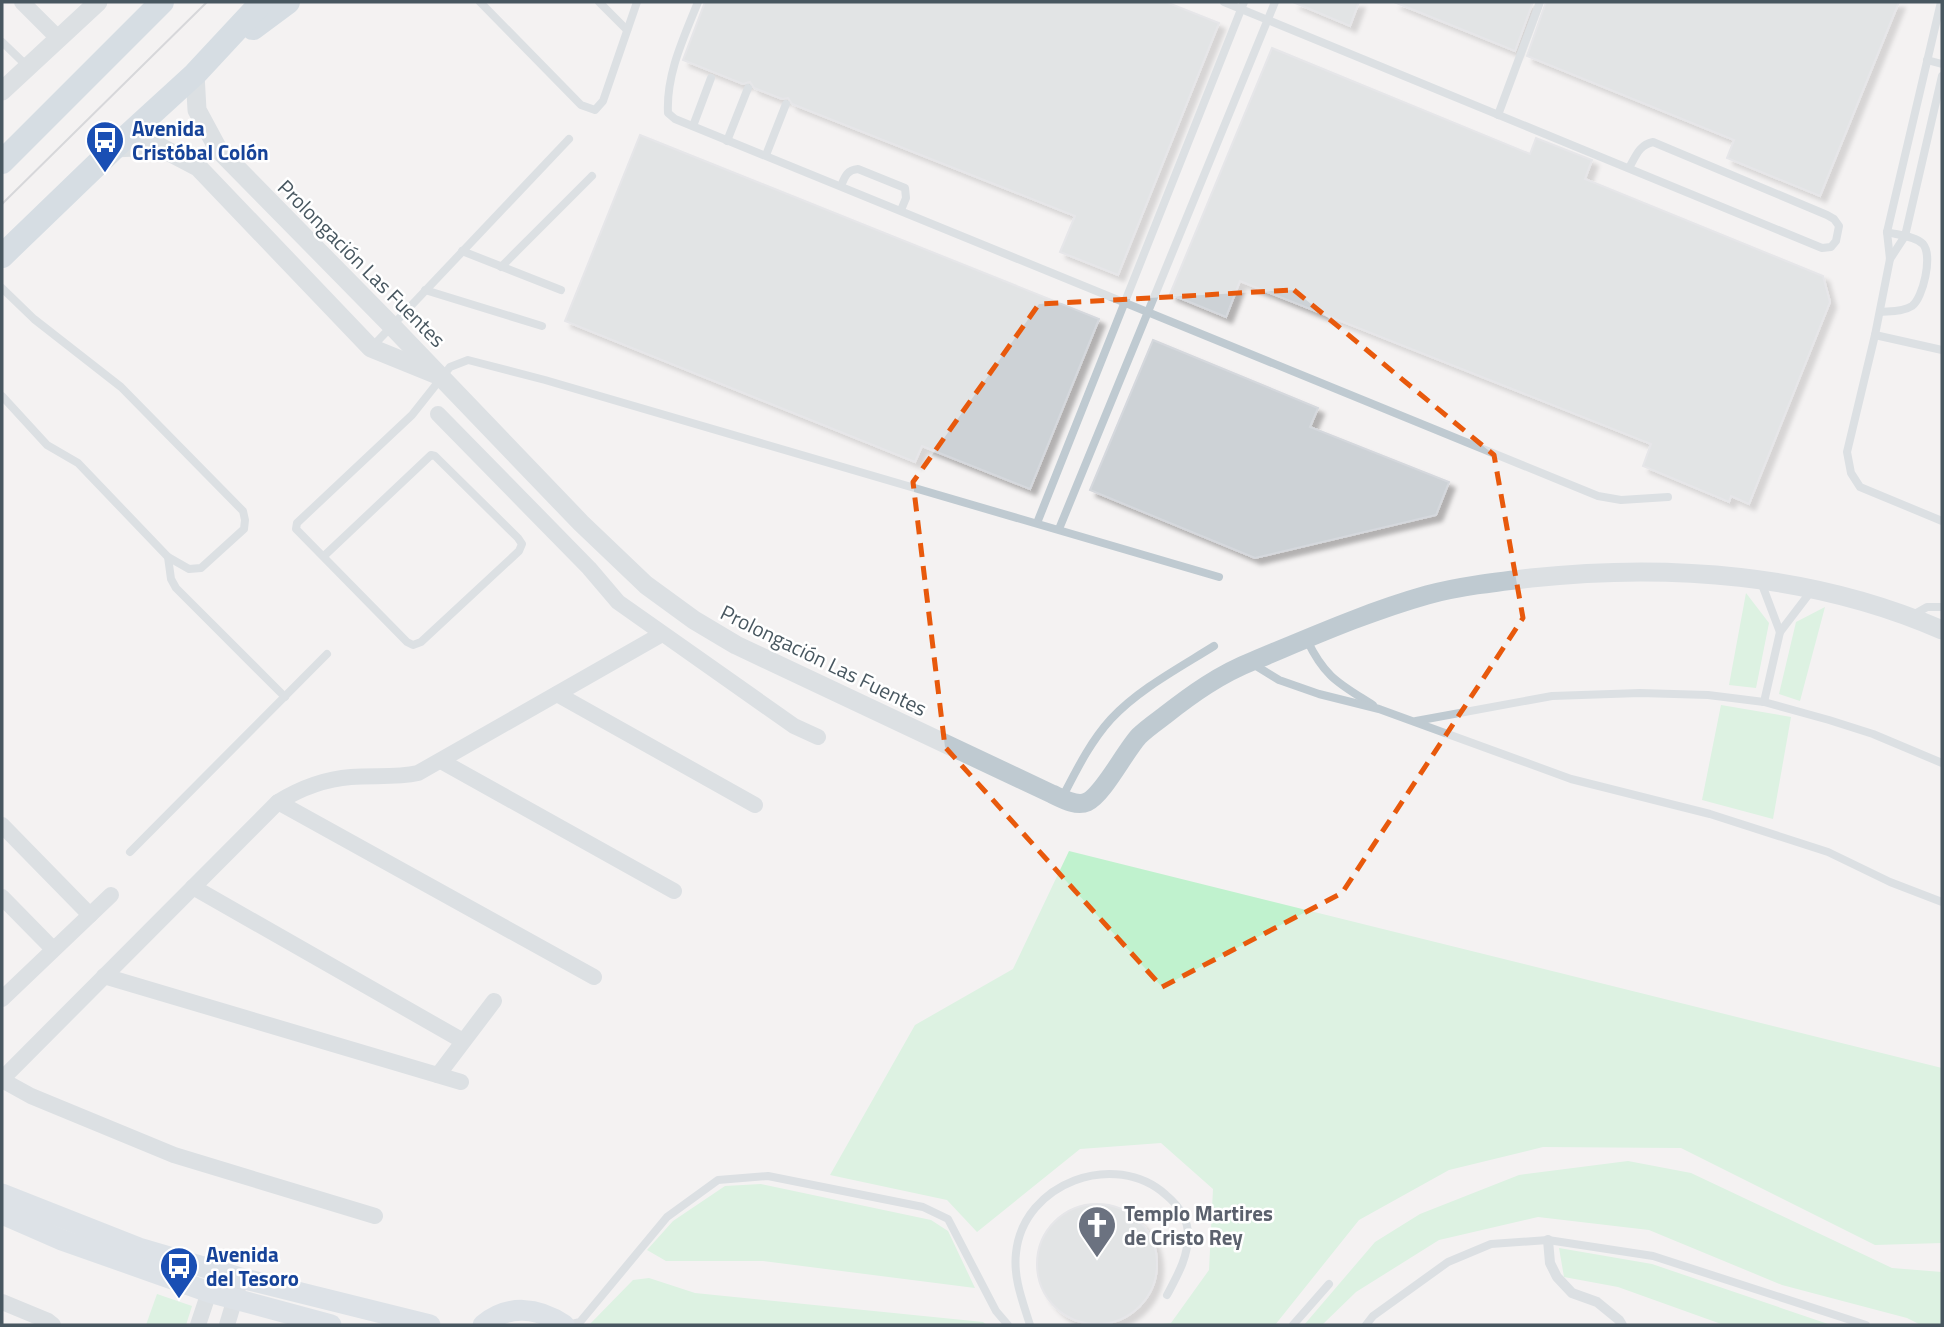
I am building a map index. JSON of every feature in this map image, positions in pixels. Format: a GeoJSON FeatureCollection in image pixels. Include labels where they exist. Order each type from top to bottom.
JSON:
{"type":"FeatureCollection","features":[{"type":"Feature","properties":{"kind":"main road"},"geometry":{"type":"LineString","coordinates":[[2,162],[162,2]]}},
{"type":"Feature","properties":{"kind":"main road"},"geometry":{"type":"LineString","coordinates":[[2,256],[201,68],[262,2]]}},
{"type":"Feature","properties":{"kind":"main road"},"geometry":{"type":"LineString","coordinates":[[201,68],[288,2]]}},
{"type":"Feature","properties":{"kind":"main road"},"geometry":{"type":"LineString","coordinates":[[2,1194],[138,1248],[216,1271],[238,1289],[331,1325]]}},
{"type":"Feature","properties":{"kind":"main road"},"geometry":{"type":"LineString","coordinates":[[2,1214],[62,1240],[209,1292],[238,1289],[430,1325]]}},
{"type":"Feature","properties":{"kind":"main road"},"geometry":{"type":"LineString","coordinates":[[483,1325],[500,1314],[534,1310],[566,1325]]}},
{"type":"Feature","properties":{"kind":"street"},"geometry":{"type":"LineString","coordinates":[[22,2],[58,38]]}},
{"type":"Feature","properties":{"kind":"street"},"geometry":{"type":"LineString","coordinates":[[2,91],[98,2]]}},
{"type":"Feature","properties":{"kind":"street","name":"Prolongación Las Fuentes"},"geometry":{"type":"LineString","coordinates":[[201,68],[197,110],[218,149],[646,585],[694,620],[737,645],[1076,804],[1086,803],[1096,795],[1139,736],[1197,689],[1250,662],[1363,615],[1429,594],[1496,582],[1567,574],[1703,574],[1814,588],[1911,616],[1942,629]]}},
{"type":"Feature","properties":{"kind":"street","name":"Prolongación Las Fuentes"},"geometry":{"type":"LineString","coordinates":[[114,148],[158,146],[198,167],[371,348],[442,377]]}},
{"type":"Feature","properties":{"kind":"street"},"geometry":{"type":"LineString","coordinates":[[438,414],[589,568],[618,602],[794,726],[818,737]]}},
{"type":"Feature","properties":{"kind":"street"},"geometry":{"type":"LineString","coordinates":[[375,1216],[174,1155],[31,1096],[2,1079],[278,802],[300,789],[331,780],[351,777],[403,777],[418,773],[662,634]]}},
{"type":"Feature","properties":{"kind":"street"},"geometry":{"type":"LineString","coordinates":[[557,694],[755,805]]}},
{"type":"Feature","properties":{"kind":"street"},"geometry":{"type":"LineString","coordinates":[[441,761],[674,891]]}},
{"type":"Feature","properties":{"kind":"street"},"geometry":{"type":"LineString","coordinates":[[278,802],[594,977]]}},
{"type":"Feature","properties":{"kind":"street"},"geometry":{"type":"LineString","coordinates":[[2,825],[90,915]]}},
{"type":"Feature","properties":{"kind":"street"},"geometry":{"type":"LineString","coordinates":[[193,887],[463,1041]]}},
{"type":"Feature","properties":{"kind":"street"},"geometry":{"type":"LineString","coordinates":[[2,999],[111,895]]}},
{"type":"Feature","properties":{"kind":"street"},"geometry":{"type":"LineString","coordinates":[[2,897],[54,950]]}},
{"type":"Feature","properties":{"kind":"street"},"geometry":{"type":"LineString","coordinates":[[2,975],[14,987]]}},
{"type":"Feature","properties":{"kind":"street"},"geometry":{"type":"LineString","coordinates":[[104,976],[461,1082]]}},
{"type":"Feature","properties":{"kind":"street"},"geometry":{"type":"LineString","coordinates":[[438,1075],[494,1001]]}},
{"type":"Feature","properties":{"kind":"street"},"geometry":{"type":"LineString","coordinates":[[1548,1240],[1550,1262],[1558,1277],[1572,1293],[1597,1302],[1622,1325]]}},
{"type":"Feature","properties":{"kind":"street"},"geometry":{"type":"LineString","coordinates":[[198,1325],[216,1271]]}},
{"type":"Feature","properties":{"kind":"street"},"geometry":{"type":"LineString","coordinates":[[227,1325],[238,1289]]}},
{"type":"Feature","properties":{"kind":"street"},"geometry":{"type":"LineString","coordinates":[[2,1302],[53,1325]]}},
{"type":"Feature","properties":{"kind":"lane"},"geometry":{"type":"LineString","coordinates":[[480,2],[581,104],[595,110],[603,102],[637,2]]}},
{"type":"Feature","properties":{"kind":"lane"},"geometry":{"type":"LineString","coordinates":[[599,2],[627,30]]}},
{"type":"Feature","properties":{"kind":"lane"},"geometry":{"type":"LineString","coordinates":[[698,2],[677,55],[668,105],[668,113],[675,120],[1125,301],[1598,496],[1621,500],[1668,497]]}},
{"type":"Feature","properties":{"kind":"lane"},"geometry":{"type":"LineString","coordinates":[[1224,2],[1242,5],[1268,19],[1822,248],[1831,247],[1836,241],[1839,226],[1827,215],[1653,142],[1639,149],[1629,168]]}},
{"type":"Feature","properties":{"kind":"lane"},"geometry":{"type":"LineString","coordinates":[[1059,529],[1275,2]]}},
{"type":"Feature","properties":{"kind":"lane"},"geometry":{"type":"LineString","coordinates":[[1498,115],[1540,2]]}},
{"type":"Feature","properties":{"kind":"lane"},"geometry":{"type":"LineString","coordinates":[[1941,2],[1887,232],[1890,259],[1847,452],[1851,473],[1860,487],[1942,521]]}},
{"type":"Feature","properties":{"kind":"lane"},"geometry":{"type":"LineString","coordinates":[[1037,523],[1242,5]]}},
{"type":"Feature","properties":{"kind":"lane"},"geometry":{"type":"LineString","coordinates":[[2,42],[27,66]]}},
{"type":"Feature","properties":{"kind":"lane"},"geometry":{"type":"LineString","coordinates":[[1927,60],[1942,64]]}},
{"type":"Feature","properties":{"kind":"lane"},"geometry":{"type":"LineString","coordinates":[[1890,259],[1905,236],[1942,76]]}},
{"type":"Feature","properties":{"kind":"lane"},"geometry":{"type":"LineString","coordinates":[[693,126],[711,78]]}},
{"type":"Feature","properties":{"kind":"lane"},"geometry":{"type":"LineString","coordinates":[[727,141],[748,88]]}},
{"type":"Feature","properties":{"kind":"lane"},"geometry":{"type":"LineString","coordinates":[[765,155],[786,104]]}},
{"type":"Feature","properties":{"kind":"lane"},"geometry":{"type":"LineString","coordinates":[[371,348],[569,139]]}},
{"type":"Feature","properties":{"kind":"lane"},"geometry":{"type":"LineString","coordinates":[[841,186],[846,173],[851,169],[870,173],[905,188],[907,193],[901,210]]}},
{"type":"Feature","properties":{"kind":"lane"},"geometry":{"type":"LineString","coordinates":[[502,267],[592,176]]}},
{"type":"Feature","properties":{"kind":"lane"},"geometry":{"type":"LineString","coordinates":[[1880,312],[1904,310],[1914,305],[1921,294],[1928,263],[1923,244],[1887,232]]}},
{"type":"Feature","properties":{"kind":"lane"},"geometry":{"type":"LineString","coordinates":[[462,251],[561,290]]}},
{"type":"Feature","properties":{"kind":"lane"},"geometry":{"type":"LineString","coordinates":[[2,288],[34,319],[121,387],[243,511],[246,520],[244,529],[201,568],[189,569],[168,557],[78,463],[47,445],[2,396]]}},
{"type":"Feature","properties":{"kind":"lane"},"geometry":{"type":"LineString","coordinates":[[425,290],[542,326]]}},
{"type":"Feature","properties":{"kind":"lane"},"geometry":{"type":"LineString","coordinates":[[1875,335],[1942,350]]}},
{"type":"Feature","properties":{"kind":"lane"},"geometry":{"type":"LineString","coordinates":[[324,556],[431,455],[437,457],[522,544],[519,551],[421,642],[413,645],[298,532],[296,525],[412,415],[450,367],[468,360],[1219,577]]}},
{"type":"Feature","properties":{"kind":"lane"},"geometry":{"type":"LineString","coordinates":[[168,557],[176,588],[285,696]]}},
{"type":"Feature","properties":{"kind":"lane"},"geometry":{"type":"LineString","coordinates":[[1759,579],[1780,632]]}},
{"type":"Feature","properties":{"kind":"lane"},"geometry":{"type":"LineString","coordinates":[[1764,702],[1780,632],[1814,588]]}},
{"type":"Feature","properties":{"kind":"lane"},"geometry":{"type":"LineString","coordinates":[[1911,616],[1927,607],[1942,607]]}},
{"type":"Feature","properties":{"kind":"lane"},"geometry":{"type":"LineString","coordinates":[[1306,640],[1317,662],[1330,677],[1379,709]]}},
{"type":"Feature","properties":{"kind":"lane"},"geometry":{"type":"LineString","coordinates":[[1062,798],[1091,745],[1110,720],[1158,681],[1214,646]]}},
{"type":"Feature","properties":{"kind":"lane"},"geometry":{"type":"LineString","coordinates":[[130,852],[327,654]]}},
{"type":"Feature","properties":{"kind":"lane"},"geometry":{"type":"LineString","coordinates":[[1250,662],[1279,680],[1416,721],[1571,779],[1698,811],[1828,852],[1890,882],[1942,902]]}},
{"type":"Feature","properties":{"kind":"lane"},"geometry":{"type":"LineString","coordinates":[[1416,721],[1552,696],[1653,693],[1708,695],[1764,702],[1873,734],[1942,763]]}},
{"type":"Feature","properties":{"kind":"lane"},"geometry":{"type":"LineString","coordinates":[[1031,1325],[1017,1284],[1016,1253],[1024,1223],[1042,1199],[1077,1178],[1115,1173],[1153,1183],[1180,1207],[1188,1233],[1183,1265],[1167,1295]]}},
{"type":"Feature","properties":{"kind":"lane"},"geometry":{"type":"LineString","coordinates":[[566,1325],[580,1322],[667,1217],[718,1180],[768,1176],[923,1208],[948,1219],[996,1311],[1008,1325]]}},
{"type":"Feature","properties":{"kind":"lane"},"geometry":{"type":"LineString","coordinates":[[1366,1325],[1373,1316],[1448,1262],[1491,1244],[1548,1240],[1653,1256],[1866,1325]]}},
{"type":"Feature","properties":{"kind":"lane"},"geometry":{"type":"LineString","coordinates":[[1293,1325],[1329,1284]]}},
{"type":"Feature","properties":{"kind":"highlighted area"},"geometry":{"type":"Polygon","coordinates":[[[1294,290],[1494,455],[1523,618],[1342,893],[1162,987],[945,747],[913,482],[1039,304],[1294,290]]]}},
{"type":"Feature","properties":{"kind":"green space"},"geometry":{"type":"Polygon","coordinates":[[[1746,593],[1769,623],[1756,688],[1729,685],[1746,593]]]}},
{"type":"Feature","properties":{"kind":"green space"},"geometry":{"type":"Polygon","coordinates":[[[1825,607],[1800,701],[1779,694],[1796,622],[1825,607]]]}},
{"type":"Feature","properties":{"kind":"green space"},"geometry":{"type":"Polygon","coordinates":[[[1721,705],[1791,717],[1773,819],[1702,800],[1721,705]]]}},
{"type":"Feature","properties":{"kind":"green space"},"geometry":{"type":"Polygon","coordinates":[[[1069,851],[1942,1068],[1942,1243],[1875,1245],[1681,1148],[1543,1147],[1449,1170],[1359,1220],[1275,1325],[1152,1325],[1171,1323],[1209,1270],[1213,1189],[1161,1143],[1080,1149],[977,1232],[947,1200],[830,1175],[915,1025],[1013,969],[1069,851]]]}},
{"type":"Feature","properties":{"kind":"green space"},"geometry":{"type":"Polygon","coordinates":[[[1628,1161],[1691,1173],[1892,1268],[1942,1272],[1942,1325],[1921,1325],[1907,1318],[1782,1285],[1649,1230],[1538,1217],[1439,1240],[1356,1292],[1322,1325],[1304,1325],[1375,1242],[1420,1214],[1519,1175],[1628,1161]]]}},
{"type":"Feature","properties":{"kind":"green space"},"geometry":{"type":"Polygon","coordinates":[[[761,1184],[931,1220],[948,1231],[975,1288],[763,1261],[666,1261],[647,1250],[673,1221],[725,1186],[761,1184]]]}},
{"type":"Feature","properties":{"kind":"green space"},"geometry":{"type":"Polygon","coordinates":[[[1559,1248],[1652,1264],[1831,1325],[1724,1325],[1618,1287],[1564,1277],[1559,1248]]]}},
{"type":"Feature","properties":{"kind":"green space"},"geometry":{"type":"Polygon","coordinates":[[[649,1278],[695,1293],[983,1322],[987,1325],[589,1325],[633,1280],[649,1278]]]}},
{"type":"Feature","properties":{"kind":"green space"},"geometry":{"type":"Polygon","coordinates":[[[157,1294],[192,1306],[186,1325],[146,1325],[157,1294]]]}},
{"type":"Feature","properties":{"kind":"building"},"geometry":{"type":"Polygon","coordinates":[[[705,2],[1166,2],[1219,23],[1118,275],[1060,252],[1075,216],[792,104],[788,98],[782,99],[754,88],[750,82],[743,84],[683,60],[705,2]]]}},
{"type":"Feature","properties":{"kind":"building"},"geometry":{"type":"Polygon","coordinates":[[[1293,2],[1359,2],[1350,26],[1293,2]]]}},
{"type":"Feature","properties":{"kind":"building"},"geometry":{"type":"Polygon","coordinates":[[[1394,2],[1533,2],[1515,51],[1394,2]]]}},
{"type":"Feature","properties":{"kind":"building"},"geometry":{"type":"Polygon","coordinates":[[[1546,2],[1899,2],[1820,196],[1727,158],[1734,140],[1527,56],[1546,2]]]}},
{"type":"Feature","properties":{"kind":"building"},"geometry":{"type":"Polygon","coordinates":[[[1272,48],[1530,154],[1536,138],[1592,160],[1585,179],[1823,276],[1830,302],[1749,504],[1731,496],[1729,502],[1643,466],[1651,444],[1240,281],[1226,317],[1170,294],[1272,48]]]}},
{"type":"Feature","properties":{"kind":"building"},"geometry":{"type":"Polygon","coordinates":[[[640,135],[1099,319],[1030,489],[922,446],[915,462],[565,321],[640,135]]]}},
{"type":"Feature","properties":{"kind":"building"},"geometry":{"type":"Polygon","coordinates":[[[1153,340],[1318,408],[1310,427],[1449,482],[1436,515],[1255,558],[1090,490],[1153,340]]]}},
{"type":"Feature","properties":{"kind":"building","name":"Templo Martires de Cristo Rey"},"geometry":{"type":"Polygon","coordinates":[[[1097,1204],[1120,1209],[1139,1222],[1152,1241],[1157,1264],[1152,1287],[1139,1306],[1120,1319],[1097,1324],[1074,1319],[1055,1306],[1042,1287],[1037,1264],[1042,1241],[1055,1222],[1074,1209],[1097,1204]]]}},
{"type":"Feature","properties":{"kind":"tram line"},"geometry":{"type":"LineString","coordinates":[[2,204],[207,2]]}},
{"type":"Feature","properties":{"kind":"place","name":"Avenida Cristóbal Colón"},"geometry":{"type":"Point","coordinates":[105,174]}},
{"type":"Feature","properties":{"kind":"place","name":"Templo Martires de Cristo Rey"},"geometry":{"type":"Point","coordinates":[1097,1259]}},
{"type":"Feature","properties":{"kind":"place","name":"Avenida del Tesoro"},"geometry":{"type":"Point","coordinates":[179,1300]}}]}
